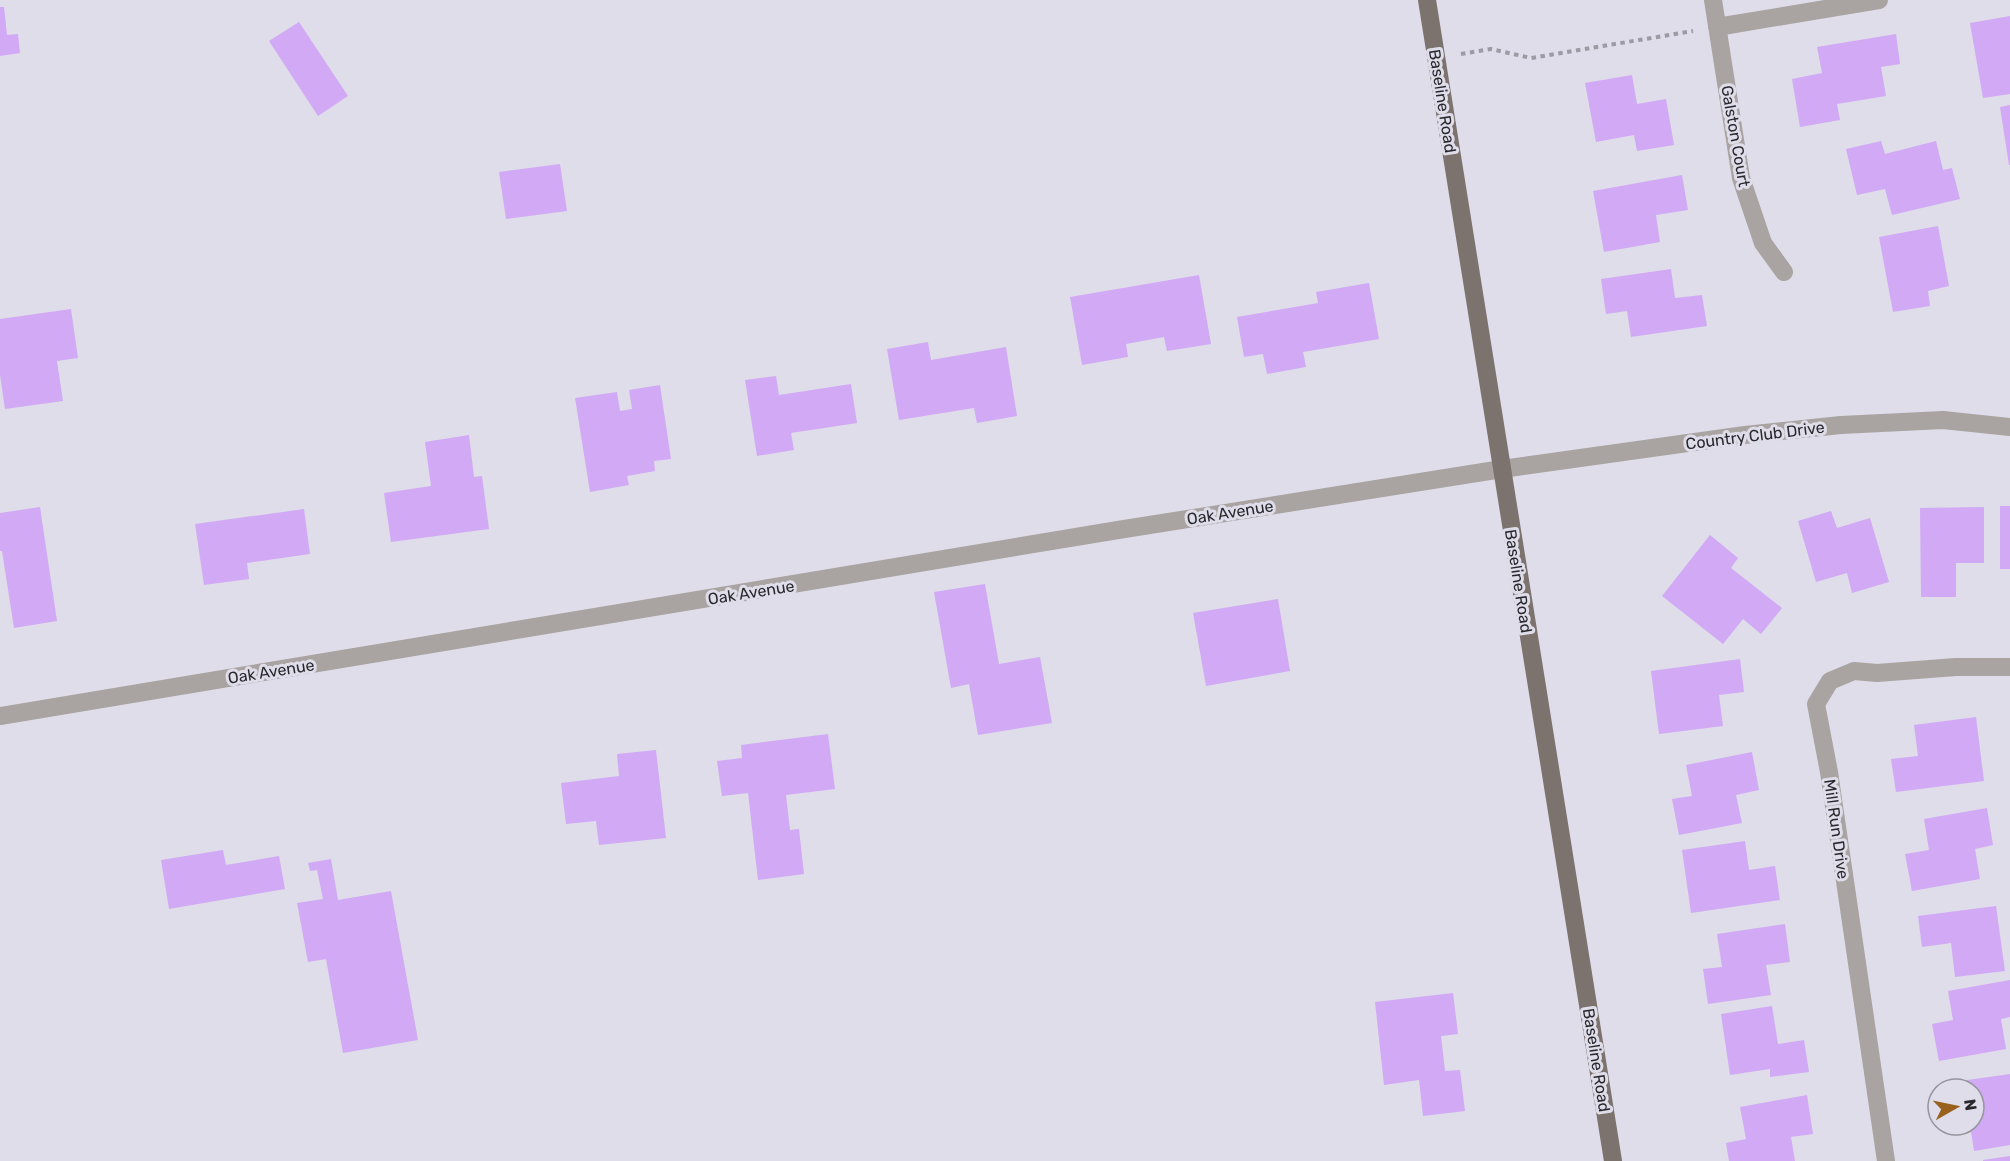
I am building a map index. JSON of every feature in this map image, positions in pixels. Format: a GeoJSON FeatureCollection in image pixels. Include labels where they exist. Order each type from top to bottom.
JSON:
{"type":"FeatureCollection","features":[{"type":"Feature","properties":{"kind":"main road","name":"Baseline Road"},"geometry":{"type":"LineString","coordinates":[[1427,0],[1613,1161]]}},
{"type":"Feature","properties":{"kind":"street","name":"Galston Court"},"geometry":{"type":"LineString","coordinates":[[1713,0],[1741,178],[1763,243],[1784,272]]}},
{"type":"Feature","properties":{"kind":"street"},"geometry":{"type":"LineString","coordinates":[[1717,27],[1879,0]]}},
{"type":"Feature","properties":{"kind":"street","name":"Country Club Drive"},"geometry":{"type":"LineString","coordinates":[[1502,469],[1733,437],[1841,425],[1943,420],[2010,427]]}},
{"type":"Feature","properties":{"kind":"street","name":"Oak Avenue"},"geometry":{"type":"LineString","coordinates":[[0,716],[1118,530],[1502,469]]}},
{"type":"Feature","properties":{"kind":"street","name":"Mill Run Drive"},"geometry":{"type":"LineString","coordinates":[[1886,1161],[1829,772],[1816,704],[1830,681],[1854,671],[1877,673],[1956,667],[2010,667]]}},
{"type":"Feature","properties":{"kind":"path"},"geometry":{"type":"LineString","coordinates":[[1436,58],[1491,49],[1531,58],[1717,27]]}},
{"type":"Feature","properties":{"kind":"building"},"geometry":{"type":"Polygon","coordinates":[[[0,7],[4,7],[7,35],[18,34],[20,53],[0,56],[0,7]]]}},
{"type":"Feature","properties":{"kind":"building"},"geometry":{"type":"Polygon","coordinates":[[[2010,16],[2010,94],[1983,98],[1970,23],[2010,16]]]}},
{"type":"Feature","properties":{"kind":"building"},"geometry":{"type":"Polygon","coordinates":[[[299,22],[348,96],[318,116],[269,41],[299,22]]]}},
{"type":"Feature","properties":{"kind":"building"},"geometry":{"type":"Polygon","coordinates":[[[1896,34],[1900,64],[1881,67],[1886,96],[1837,104],[1840,120],[1800,127],[1792,79],[1822,73],[1817,47],[1896,34]]]}},
{"type":"Feature","properties":{"kind":"building"},"geometry":{"type":"Polygon","coordinates":[[[1632,75],[1637,104],[1666,99],[1674,145],[1637,151],[1634,135],[1596,142],[1585,83],[1632,75]]]}},
{"type":"Feature","properties":{"kind":"building"},"geometry":{"type":"Polygon","coordinates":[[[2010,105],[2010,165],[2009,165],[2000,107],[2010,105]]]}},
{"type":"Feature","properties":{"kind":"building"},"geometry":{"type":"Polygon","coordinates":[[[1881,141],[1885,154],[1936,141],[1943,170],[1952,168],[1960,199],[1892,215],[1885,189],[1857,195],[1846,149],[1881,141]]]}},
{"type":"Feature","properties":{"kind":"building"},"geometry":{"type":"Polygon","coordinates":[[[560,164],[567,211],[506,219],[499,172],[560,164]]]}},
{"type":"Feature","properties":{"kind":"building"},"geometry":{"type":"Polygon","coordinates":[[[1682,175],[1688,210],[1656,215],[1660,242],[1604,252],[1593,191],[1682,175]]]}},
{"type":"Feature","properties":{"kind":"building"},"geometry":{"type":"Polygon","coordinates":[[[1938,226],[1949,286],[1928,291],[1930,306],[1893,312],[1879,237],[1938,226]]]}},
{"type":"Feature","properties":{"kind":"building"},"geometry":{"type":"Polygon","coordinates":[[[1671,269],[1675,298],[1702,295],[1707,326],[1631,337],[1627,311],[1606,314],[1601,279],[1671,269]]]}},
{"type":"Feature","properties":{"kind":"building"},"geometry":{"type":"Polygon","coordinates":[[[1199,275],[1211,344],[1167,351],[1164,337],[1126,344],[1128,357],[1082,365],[1070,297],[1199,275]]]}},
{"type":"Feature","properties":{"kind":"building"},"geometry":{"type":"Polygon","coordinates":[[[1369,283],[1379,339],[1303,352],[1306,367],[1267,374],[1263,354],[1244,357],[1237,317],[1318,303],[1316,292],[1369,283]]]}},
{"type":"Feature","properties":{"kind":"building"},"geometry":{"type":"Polygon","coordinates":[[[71,309],[78,358],[57,361],[63,401],[5,409],[0,375],[0,319],[71,309]]]}},
{"type":"Feature","properties":{"kind":"building"},"geometry":{"type":"Polygon","coordinates":[[[928,342],[931,360],[1006,347],[1017,416],[977,423],[974,408],[899,420],[887,349],[928,342]]]}},
{"type":"Feature","properties":{"kind":"building"},"geometry":{"type":"Polygon","coordinates":[[[776,376],[779,395],[851,384],[857,423],[791,433],[794,450],[757,456],[745,380],[776,376]]]}},
{"type":"Feature","properties":{"kind":"building"},"geometry":{"type":"Polygon","coordinates":[[[660,385],[671,459],[654,461],[655,471],[627,476],[629,485],[590,492],[575,398],[617,392],[620,411],[632,409],[629,390],[660,385]]]}},
{"type":"Feature","properties":{"kind":"building"},"geometry":{"type":"Polygon","coordinates":[[[469,435],[474,477],[482,476],[489,529],[391,542],[384,493],[431,486],[425,442],[469,435]]]}},
{"type":"Feature","properties":{"kind":"building"},"geometry":{"type":"Polygon","coordinates":[[[2000,506],[2010,506],[2010,569],[2000,569],[2000,506]]]}},
{"type":"Feature","properties":{"kind":"building"},"geometry":{"type":"Polygon","coordinates":[[[40,507],[57,621],[14,628],[2,551],[0,551],[0,513],[40,507]]]}},
{"type":"Feature","properties":{"kind":"building"},"geometry":{"type":"Polygon","coordinates":[[[1984,507],[1984,563],[1956,563],[1956,597],[1921,597],[1920,508],[1984,507]]]}},
{"type":"Feature","properties":{"kind":"building"},"geometry":{"type":"Polygon","coordinates":[[[304,509],[310,554],[247,563],[249,579],[204,585],[195,524],[304,509]]]}},
{"type":"Feature","properties":{"kind":"building"},"geometry":{"type":"Polygon","coordinates":[[[1831,511],[1837,528],[1870,518],[1889,582],[1852,593],[1847,573],[1816,582],[1798,521],[1831,511]]]}},
{"type":"Feature","properties":{"kind":"building"},"geometry":{"type":"Polygon","coordinates":[[[1710,535],[1738,558],[1731,568],[1782,608],[1761,634],[1743,619],[1723,644],[1662,596],[1710,535]]]}},
{"type":"Feature","properties":{"kind":"building"},"geometry":{"type":"Polygon","coordinates":[[[985,584],[999,664],[1040,657],[1052,723],[978,735],[969,684],[951,688],[934,592],[985,584]]]}},
{"type":"Feature","properties":{"kind":"building"},"geometry":{"type":"Polygon","coordinates":[[[1278,599],[1290,671],[1206,686],[1193,613],[1278,599]]]}},
{"type":"Feature","properties":{"kind":"building"},"geometry":{"type":"Polygon","coordinates":[[[1740,659],[1744,692],[1719,695],[1723,726],[1659,734],[1651,671],[1740,659]]]}},
{"type":"Feature","properties":{"kind":"building"},"geometry":{"type":"Polygon","coordinates":[[[1976,717],[1984,781],[1896,792],[1891,759],[1918,756],[1914,725],[1976,717]]]}},
{"type":"Feature","properties":{"kind":"building"},"geometry":{"type":"Polygon","coordinates":[[[828,734],[835,789],[786,795],[790,830],[799,829],[804,874],[758,880],[748,793],[722,796],[717,761],[742,758],[741,745],[828,734]]]}},
{"type":"Feature","properties":{"kind":"building"},"geometry":{"type":"Polygon","coordinates":[[[656,750],[666,838],[599,845],[596,821],[566,824],[561,783],[619,776],[617,754],[656,750]]]}},
{"type":"Feature","properties":{"kind":"building"},"geometry":{"type":"Polygon","coordinates":[[[1752,752],[1759,790],[1736,795],[1742,823],[1679,835],[1672,799],[1692,796],[1686,765],[1752,752]]]}},
{"type":"Feature","properties":{"kind":"building"},"geometry":{"type":"Polygon","coordinates":[[[1987,808],[1993,845],[1975,849],[1980,879],[1912,891],[1905,854],[1929,850],[1924,819],[1987,808]]]}},
{"type":"Feature","properties":{"kind":"building"},"geometry":{"type":"Polygon","coordinates":[[[1745,841],[1749,870],[1775,866],[1780,900],[1691,913],[1682,850],[1745,841]]]}},
{"type":"Feature","properties":{"kind":"building"},"geometry":{"type":"Polygon","coordinates":[[[223,850],[226,865],[279,856],[285,889],[169,909],[161,860],[223,850]]]}},
{"type":"Feature","properties":{"kind":"building"},"geometry":{"type":"Polygon","coordinates":[[[331,859],[338,900],[391,891],[418,1040],[343,1053],[326,959],[308,962],[297,903],[323,899],[317,870],[310,871],[308,863],[331,859]]]}},
{"type":"Feature","properties":{"kind":"building"},"geometry":{"type":"Polygon","coordinates":[[[1996,906],[2005,971],[1955,977],[1951,943],[1922,947],[1918,916],[1996,906]]]}},
{"type":"Feature","properties":{"kind":"building"},"geometry":{"type":"Polygon","coordinates":[[[1785,924],[1790,962],[1766,965],[1771,995],[1708,1004],[1703,969],[1722,967],[1717,934],[1785,924]]]}},
{"type":"Feature","properties":{"kind":"building"},"geometry":{"type":"Polygon","coordinates":[[[2010,980],[2010,1017],[2001,1019],[2006,1049],[1939,1061],[1932,1024],[1953,1020],[1948,991],[2010,980]]]}},
{"type":"Feature","properties":{"kind":"building"},"geometry":{"type":"Polygon","coordinates":[[[1453,993],[1458,1034],[1441,1036],[1445,1071],[1460,1070],[1465,1111],[1423,1116],[1419,1080],[1384,1085],[1375,1002],[1453,993]]]}},
{"type":"Feature","properties":{"kind":"building"},"geometry":{"type":"Polygon","coordinates":[[[1772,1006],[1778,1044],[1804,1040],[1809,1072],[1770,1077],[1770,1069],[1730,1075],[1721,1014],[1772,1006]]]}},
{"type":"Feature","properties":{"kind":"building"},"geometry":{"type":"Polygon","coordinates":[[[2010,1074],[2010,1145],[1974,1151],[1972,1137],[1986,1137],[1986,1077],[2010,1074]]]}},
{"type":"Feature","properties":{"kind":"building"},"geometry":{"type":"Polygon","coordinates":[[[1807,1095],[1813,1134],[1791,1137],[1795,1161],[1729,1161],[1726,1143],[1746,1139],[1740,1107],[1807,1095]]]}},
{"type":"Feature","properties":{"kind":"building"},"geometry":{"type":"Polygon","coordinates":[[[2010,1156],[2010,1161],[1983,1161],[1983,1160],[2010,1156]]]}}]}
